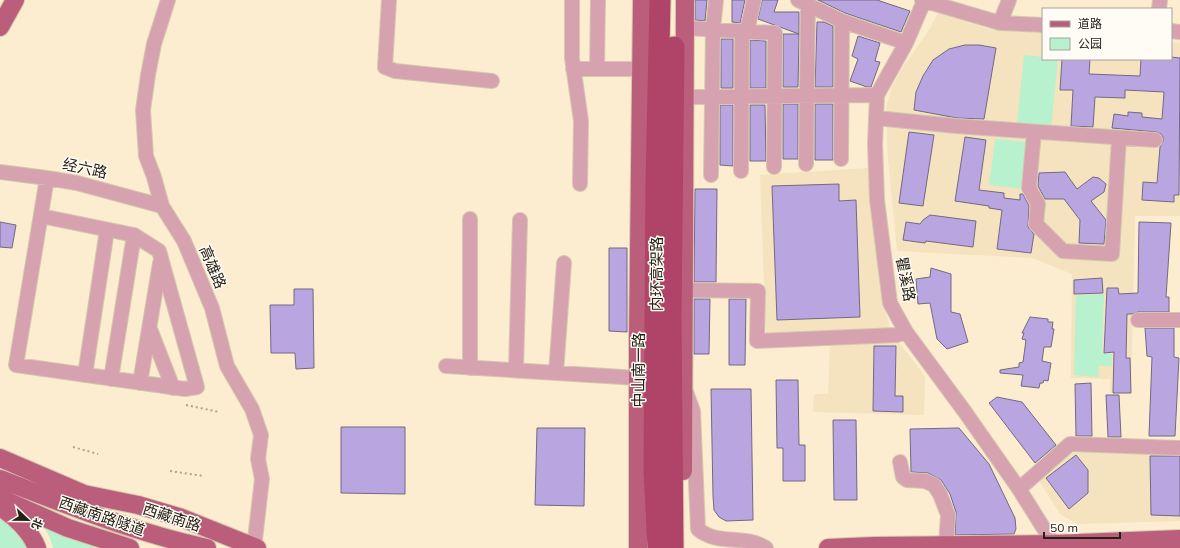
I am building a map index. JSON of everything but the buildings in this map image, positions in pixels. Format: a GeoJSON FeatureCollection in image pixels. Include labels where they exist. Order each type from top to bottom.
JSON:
{"type":"FeatureCollection","features":[{"type":"Feature","properties":{"kind":"highway","name":"内环高架路"},"geometry":{"type":"LineString","coordinates":[[658,548],[654,470],[656,185],[660,0]]}},
{"type":"Feature","properties":{"kind":"highway","name":"内环高架路"},"geometry":{"type":"LineString","coordinates":[[673,548],[671,307],[674,0]]}},
{"type":"Feature","properties":{"kind":"main road"},"geometry":{"type":"LineString","coordinates":[[0,27],[15,0]]}},
{"type":"Feature","properties":{"kind":"main road","name":"中山南一路"},"geometry":{"type":"LineString","coordinates":[[638,548],[638,378],[642,0]]}},
{"type":"Feature","properties":{"kind":"main road"},"geometry":{"type":"LineString","coordinates":[[682,548],[685,0]]}},
{"type":"Feature","properties":{"kind":"main road","name":"西藏南路"},"geometry":{"type":"LineString","coordinates":[[0,458],[213,548]]}},
{"type":"Feature","properties":{"kind":"main road","name":"西藏南路隧道"},"geometry":{"type":"LineString","coordinates":[[0,478],[111,521],[179,542],[207,548]]}},
{"type":"Feature","properties":{"kind":"main road","name":"西藏南路"},"geometry":{"type":"LineString","coordinates":[[84,494],[138,505],[182,518],[255,548]]}},
{"type":"Feature","properties":{"kind":"main road"},"geometry":{"type":"LineString","coordinates":[[0,498],[68,528],[130,548]]}},
{"type":"Feature","properties":{"kind":"main road"},"geometry":{"type":"LineString","coordinates":[[0,507],[9,513],[33,538],[37,548]]}},
{"type":"Feature","properties":{"kind":"main road"},"geometry":{"type":"LineString","coordinates":[[828,548],[946,545],[1055,546],[1180,539]]}},
{"type":"Feature","properties":{"kind":"street","name":"高雄路"},"geometry":{"type":"LineString","coordinates":[[168,0],[154,44],[143,110],[146,156],[154,177],[162,206],[184,241],[212,308],[227,366],[252,409],[261,435],[258,459],[262,479],[255,548]]}},
{"type":"Feature","properties":{"kind":"street"},"geometry":{"type":"LineString","coordinates":[[389,0],[385,67],[395,71],[492,81]]}},
{"type":"Feature","properties":{"kind":"street"},"geometry":{"type":"LineString","coordinates":[[572,0],[572,58],[581,121],[580,184]]}},
{"type":"Feature","properties":{"kind":"street"},"geometry":{"type":"LineString","coordinates":[[597,69],[598,0]]}},
{"type":"Feature","properties":{"kind":"street"},"geometry":{"type":"LineString","coordinates":[[711,175],[713,29],[716,0]]}},
{"type":"Feature","properties":{"kind":"street"},"geometry":{"type":"LineString","coordinates":[[740,171],[744,31],[754,0]]}},
{"type":"Feature","properties":{"kind":"street"},"geometry":{"type":"LineString","coordinates":[[923,0],[963,6],[1000,23],[1042,25]]}},
{"type":"Feature","properties":{"kind":"street","name":"瞿溪路"},"geometry":{"type":"LineString","coordinates":[[923,0],[906,43],[877,95],[877,200],[890,303],[906,332],[1019,489],[1055,546]]}},
{"type":"Feature","properties":{"kind":"street"},"geometry":{"type":"LineString","coordinates":[[1000,23],[1009,0]]}},
{"type":"Feature","properties":{"kind":"street"},"geometry":{"type":"LineString","coordinates":[[806,164],[807,96],[803,2],[842,21],[906,43]]}},
{"type":"Feature","properties":{"kind":"street"},"geometry":{"type":"LineString","coordinates":[[841,159],[842,21]]}},
{"type":"Feature","properties":{"kind":"street"},"geometry":{"type":"LineString","coordinates":[[685,28],[775,33],[774,168]]}},
{"type":"Feature","properties":{"kind":"street"},"geometry":{"type":"LineString","coordinates":[[573,69],[641,69]]}},
{"type":"Feature","properties":{"kind":"street"},"geometry":{"type":"LineString","coordinates":[[685,97],[877,95]]}},
{"type":"Feature","properties":{"kind":"street"},"geometry":{"type":"LineString","coordinates":[[876,118],[956,126],[1155,140]]}},
{"type":"Feature","properties":{"kind":"street"},"geometry":{"type":"LineString","coordinates":[[1034,132],[1029,188],[1038,204],[1036,224],[1063,251],[1112,254],[1119,138]]}},
{"type":"Feature","properties":{"kind":"street","name":"经六路"},"geometry":{"type":"LineString","coordinates":[[0,172],[85,185],[162,206]]}},
{"type":"Feature","properties":{"kind":"street"},"geometry":{"type":"LineString","coordinates":[[41,216],[134,235],[159,251],[197,386],[186,389],[173,388],[16,365],[47,178]]}},
{"type":"Feature","properties":{"kind":"street"},"geometry":{"type":"LineString","coordinates":[[470,219],[470,368]]}},
{"type":"Feature","properties":{"kind":"street"},"geometry":{"type":"LineString","coordinates":[[516,370],[520,220]]}},
{"type":"Feature","properties":{"kind":"street"},"geometry":{"type":"LineString","coordinates":[[85,375],[107,230]]}},
{"type":"Feature","properties":{"kind":"street"},"geometry":{"type":"LineString","coordinates":[[111,379],[134,235]]}},
{"type":"Feature","properties":{"kind":"street"},"geometry":{"type":"LineString","coordinates":[[140,383],[161,259]]}},
{"type":"Feature","properties":{"kind":"street"},"geometry":{"type":"LineString","coordinates":[[556,373],[564,263]]}},
{"type":"Feature","properties":{"kind":"street"},"geometry":{"type":"LineString","coordinates":[[684,290],[758,291],[757,341],[897,335],[906,332]]}},
{"type":"Feature","properties":{"kind":"street"},"geometry":{"type":"LineString","coordinates":[[1180,308],[1180,326]]}},
{"type":"Feature","properties":{"kind":"street"},"geometry":{"type":"LineString","coordinates":[[1138,320],[1180,320]]}},
{"type":"Feature","properties":{"kind":"street"},"geometry":{"type":"LineString","coordinates":[[149,328],[173,388]]}},
{"type":"Feature","properties":{"kind":"street"},"geometry":{"type":"LineString","coordinates":[[446,366],[638,378]]}},
{"type":"Feature","properties":{"kind":"street"},"geometry":{"type":"LineString","coordinates":[[683,386],[693,411],[698,529],[717,539],[753,542],[766,548]]}},
{"type":"Feature","properties":{"kind":"street"},"geometry":{"type":"LineString","coordinates":[[1019,489],[1070,444],[1180,448]]}},
{"type":"Feature","properties":{"kind":"street"},"geometry":{"type":"LineString","coordinates":[[900,462],[903,477],[907,480],[924,481],[934,485],[940,494],[948,515],[946,545]]}},
{"type":"Feature","properties":{"kind":"path"},"geometry":{"type":"LineString","coordinates":[[186,406],[219,412]]}},
{"type":"Feature","properties":{"kind":"path"},"geometry":{"type":"LineString","coordinates":[[73,447],[98,454]]}},
{"type":"Feature","properties":{"kind":"path"},"geometry":{"type":"LineString","coordinates":[[170,471],[204,476]]}},
{"type":"Feature","properties":{"kind":"shaded area"},"geometry":{"type":"Polygon","coordinates":[[[938,13],[992,30],[1042,33],[1042,60],[1172,60],[1172,42],[1180,43],[1180,216],[1135,216],[1131,393],[1110,393],[1110,379],[1071,378],[1072,274],[1032,258],[897,251],[888,160],[886,110],[891,88],[901,70],[929,30],[938,13]]]}},
{"type":"Feature","properties":{"kind":"shaded area"},"geometry":{"type":"Polygon","coordinates":[[[869,168],[872,219],[882,300],[890,328],[766,334],[760,175],[869,168]]]}},
{"type":"Feature","properties":{"kind":"shaded area"},"geometry":{"type":"Polygon","coordinates":[[[897,340],[925,376],[924,415],[813,412],[814,394],[828,394],[830,341],[897,340]]]}},
{"type":"Feature","properties":{"kind":"shaded area"},"geometry":{"type":"Polygon","coordinates":[[[1116,451],[1180,453],[1180,521],[1077,524],[1060,514],[1039,481],[1069,453],[1116,451]]]}},
{"type":"Feature","properties":{"kind":"green space"},"geometry":{"type":"Polygon","coordinates":[[[1024,55],[1042,57],[1042,60],[1058,60],[1051,127],[1017,124],[1024,55]]]}},
{"type":"Feature","properties":{"kind":"green space"},"geometry":{"type":"Polygon","coordinates":[[[995,139],[1028,142],[1026,189],[989,185],[995,139]]]}},
{"type":"Feature","properties":{"kind":"green space"},"geometry":{"type":"Polygon","coordinates":[[[1104,294],[1102,353],[1112,354],[1112,366],[1099,366],[1098,377],[1074,375],[1076,295],[1104,294]]]}},
{"type":"Feature","properties":{"kind":"green space"},"geometry":{"type":"Polygon","coordinates":[[[0,513],[33,548],[0,548],[0,513]]]}},
{"type":"Feature","properties":{"kind":"green space"},"geometry":{"type":"Polygon","coordinates":[[[44,527],[55,528],[116,548],[53,548],[44,527]]]}}]}
